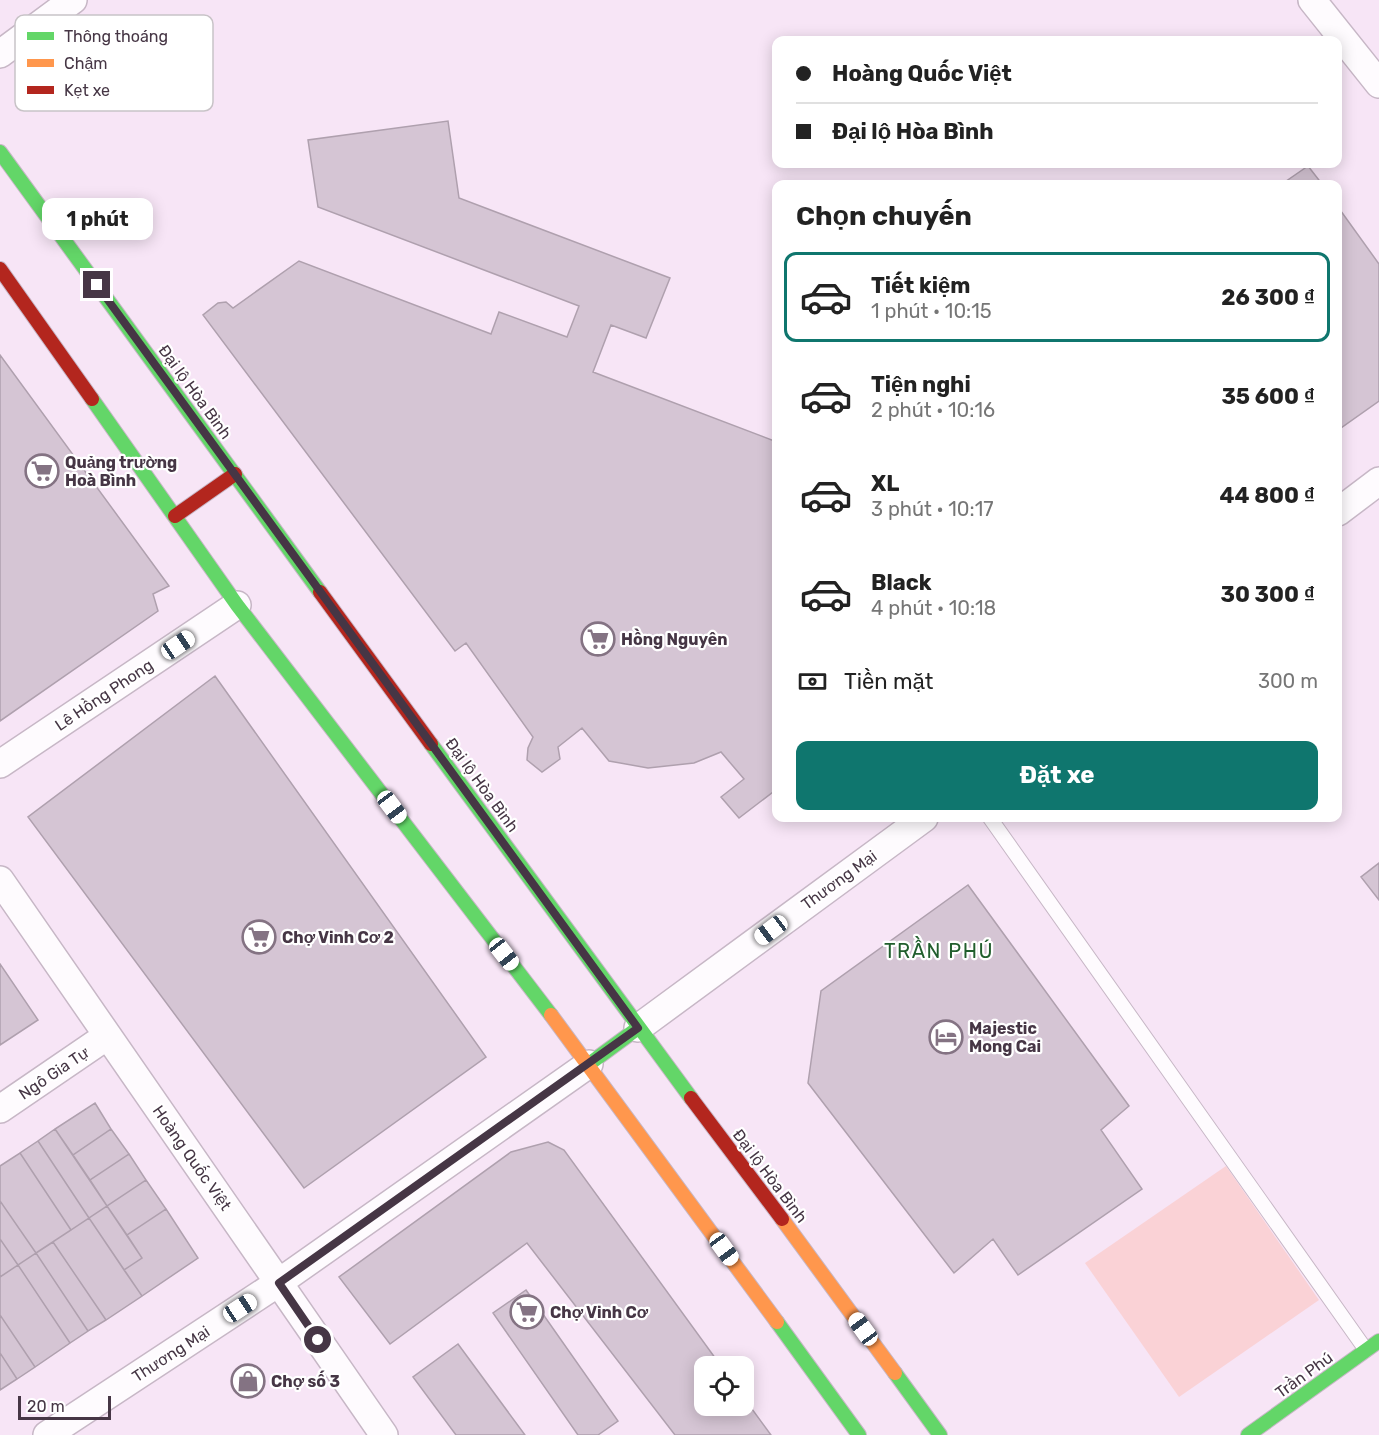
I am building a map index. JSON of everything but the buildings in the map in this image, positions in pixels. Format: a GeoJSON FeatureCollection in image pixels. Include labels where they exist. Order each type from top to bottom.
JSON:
{"type":"FeatureCollection","features":[{"type":"Feature","properties":{"kind":"main road","name":"Đại lộ Hòa Bình"},"geometry":{"type":"LineString","coordinates":[[0,152],[638,1028],[825,1276],[940,1435]]}},
{"type":"Feature","properties":{"kind":"main road"},"geometry":{"type":"LineString","coordinates":[[0,269],[237,605],[588,1064],[859,1435]]}},
{"type":"Feature","properties":{"kind":"main road"},"geometry":{"type":"LineString","coordinates":[[175,516],[235,474]]}},
{"type":"Feature","properties":{"kind":"main road"},"geometry":{"type":"LineString","coordinates":[[588,1064],[638,1028]]}},
{"type":"Feature","properties":{"kind":"main road","name":"Trần Phú"},"geometry":{"type":"LineString","coordinates":[[1248,1435],[1379,1341]]}},
{"type":"Feature","properties":{"kind":"street"},"geometry":{"type":"LineString","coordinates":[[53,15],[73,0]]}},
{"type":"Feature","properties":{"kind":"street"},"geometry":{"type":"LineString","coordinates":[[1312,0],[1341,36]]}},
{"type":"Feature","properties":{"kind":"street"},"geometry":{"type":"LineString","coordinates":[[1342,38],[1379,84]]}},
{"type":"Feature","properties":{"kind":"street"},"geometry":{"type":"LineString","coordinates":[[0,54],[15,43]]}},
{"type":"Feature","properties":{"kind":"street"},"geometry":{"type":"LineString","coordinates":[[1342,509],[1379,482]]}},
{"type":"Feature","properties":{"kind":"street","name":"Lê Hồng Phong"},"geometry":{"type":"LineString","coordinates":[[0,764],[237,605]]}},
{"type":"Feature","properties":{"kind":"street","name":"Thương Mại"},"geometry":{"type":"LineString","coordinates":[[638,1028],[919,822]]}},
{"type":"Feature","properties":{"kind":"street","name":"Hoàng Quốc Việt"},"geometry":{"type":"LineString","coordinates":[[0,880],[384,1435]]}},
{"type":"Feature","properties":{"kind":"street","name":"Ngô Gia Tự"},"geometry":{"type":"LineString","coordinates":[[0,1109],[107,1036]]}},
{"type":"Feature","properties":{"kind":"street","name":"Thương Mại"},"geometry":{"type":"LineString","coordinates":[[47,1435],[279,1283],[588,1064]]}},
{"type":"Feature","properties":{"kind":"lane"},"geometry":{"type":"LineString","coordinates":[[993,822],[1366,1350]]}},
{"type":"Feature","properties":{"kind":"shaded area"},"geometry":{"type":"Polygon","coordinates":[[[1226,1166],[1319,1300],[1179,1397],[1085,1263],[1226,1166]]]}},
{"type":"Feature","properties":{"kind":"traffic: fast"},"geometry":{"type":"LineString","coordinates":[[0,152],[320,592]]}},
{"type":"Feature","properties":{"kind":"traffic: fast"},"geometry":{"type":"LineString","coordinates":[[92,399],[237,605],[551,1015]]}},
{"type":"Feature","properties":{"kind":"traffic: fast"},"geometry":{"type":"LineString","coordinates":[[431,744],[691,1098]]}},
{"type":"Feature","properties":{"kind":"traffic: fast"},"geometry":{"type":"LineString","coordinates":[[589,1064],[638,1028]]}},
{"type":"Feature","properties":{"kind":"traffic: fast"},"geometry":{"type":"LineString","coordinates":[[777,1322],[859,1435]]}},
{"type":"Feature","properties":{"kind":"traffic: fast"},"geometry":{"type":"LineString","coordinates":[[1248,1435],[1379,1341]]}},
{"type":"Feature","properties":{"kind":"traffic: fast"},"geometry":{"type":"LineString","coordinates":[[895,1373],[940,1435]]}},
{"type":"Feature","properties":{"kind":"traffic: slow"},"geometry":{"type":"LineString","coordinates":[[551,1015],[777,1322]]}},
{"type":"Feature","properties":{"kind":"traffic: slow"},"geometry":{"type":"LineString","coordinates":[[782,1219],[895,1373]]}},
{"type":"Feature","properties":{"kind":"traffic: jam"},"geometry":{"type":"LineString","coordinates":[[0,269],[92,399]]}},
{"type":"Feature","properties":{"kind":"traffic: jam"},"geometry":{"type":"LineString","coordinates":[[175,516],[235,474]]}},
{"type":"Feature","properties":{"kind":"traffic: jam"},"geometry":{"type":"LineString","coordinates":[[320,592],[431,744]]}},
{"type":"Feature","properties":{"kind":"traffic: jam"},"geometry":{"type":"LineString","coordinates":[[691,1098],[782,1219]]}},
{"type":"Feature","properties":{"kind":"place","name":"Quảng trường Hoà Bình"},"geometry":{"type":"Point","coordinates":[42,471]}},
{"type":"Feature","properties":{"kind":"place","name":"Hồng Nguyên"},"geometry":{"type":"Point","coordinates":[598,639]}},
{"type":"Feature","properties":{"kind":"place","name":"Chợ Vinh Cơ 2"},"geometry":{"type":"Point","coordinates":[259,937]}},
{"type":"Feature","properties":{"kind":"place","name":"Majestic Mong Cai"},"geometry":{"type":"Point","coordinates":[946,1037]}},
{"type":"Feature","properties":{"kind":"place","name":"Chợ Vinh Cơ"},"geometry":{"type":"Point","coordinates":[527,1312]}},
{"type":"Feature","properties":{"kind":"place","name":"Chợ số 3"},"geometry":{"type":"Point","coordinates":[248,1381]}},
{"type":"Feature","properties":{"kind":"district","name":"TRẦN PHÚ"},"geometry":{"type":"Point","coordinates":[939,951]}},
{"type":"Feature","properties":{"kind":"route"},"geometry":{"type":"LineString","coordinates":[[97,285],[638,1028],[279,1283],[318,1340]]}}]}
